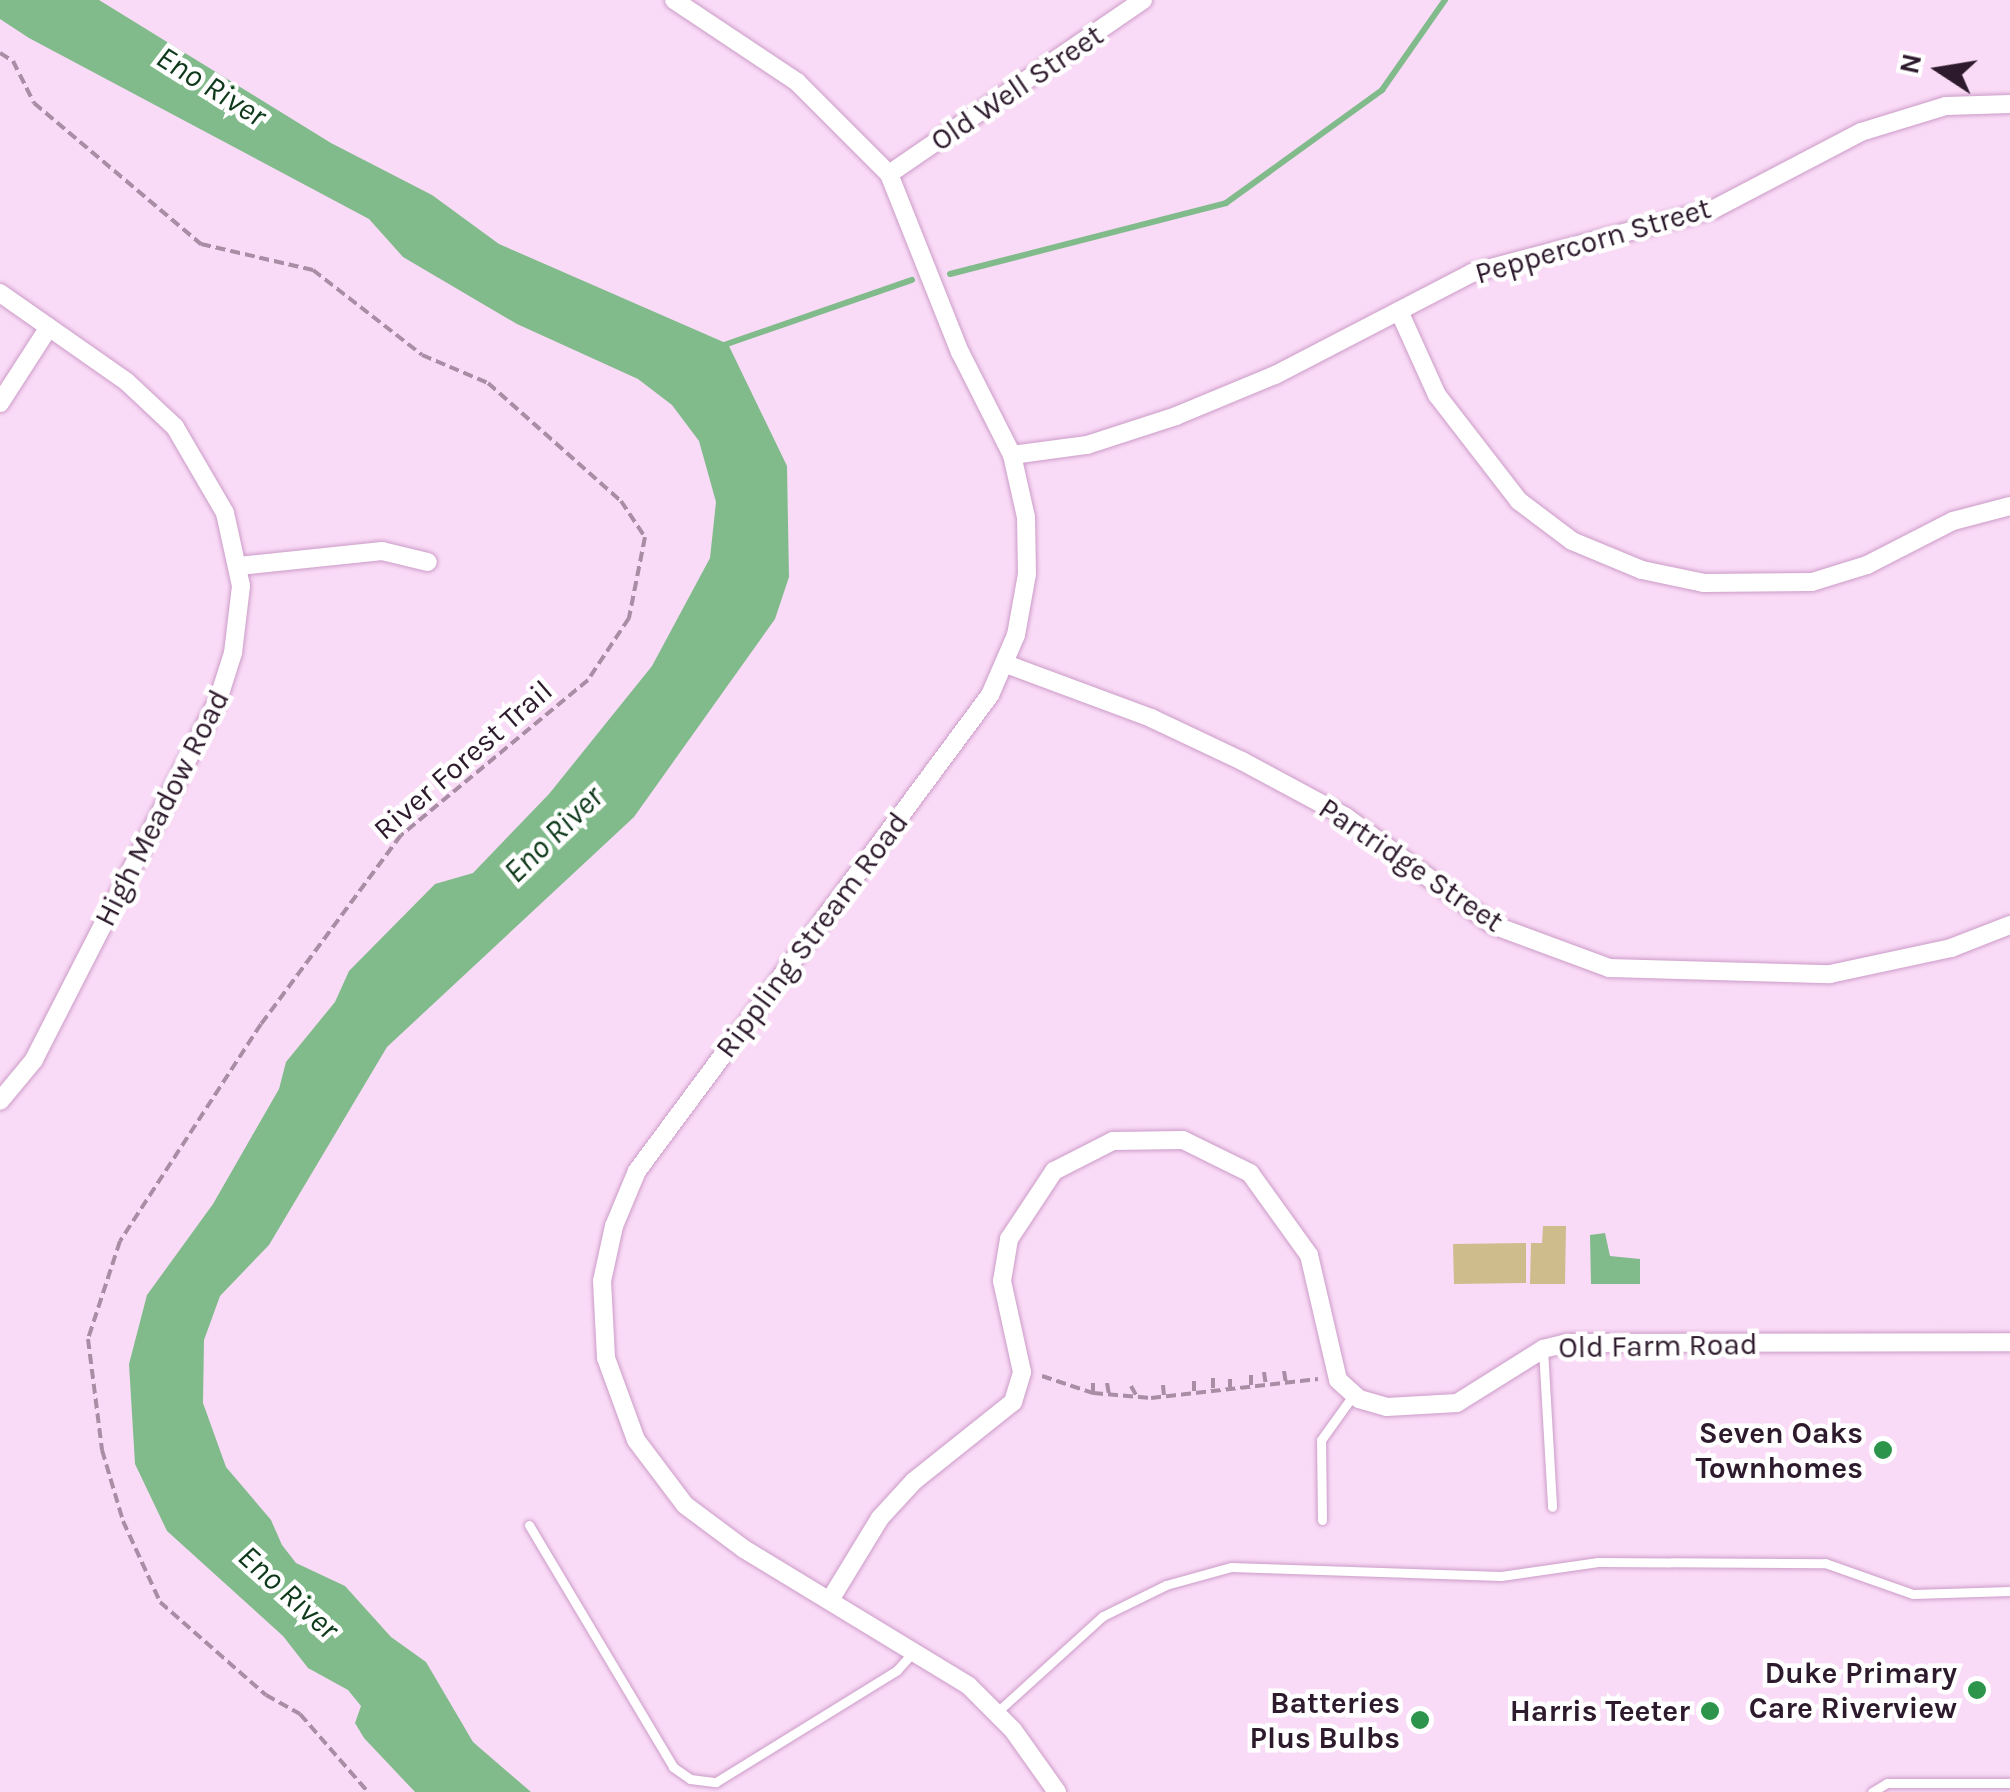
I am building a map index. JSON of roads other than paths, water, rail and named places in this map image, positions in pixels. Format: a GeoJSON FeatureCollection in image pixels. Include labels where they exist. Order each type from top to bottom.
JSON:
{"type":"FeatureCollection","features":[{"type":"Feature","properties":{"kind":"street","name":"Rippling Stream Road"},"geometry":{"type":"LineString","coordinates":[[674,0],[797,82],[888,174],[960,352],[1012,456],[1028,545],[1022,606],[1006,664],[930,780],[657,1140],[622,1200],[606,1256],[606,1358],[622,1412],[651,1464],[703,1522],[916,1650],[997,1712],[1057,1792]]}},
{"type":"Feature","properties":{"kind":"street","name":"Old Well Street"},"geometry":{"type":"LineString","coordinates":[[888,174],[1143,0]]}},
{"type":"Feature","properties":{"kind":"street","name":"Peppercorn Street"},"geometry":{"type":"LineString","coordinates":[[1012,456],[1087,446],[1176,416],[1497,264],[1714,209],[1830,146],[1911,115],[1946,106],[2010,104]]}},
{"type":"Feature","properties":{"kind":"street","name":"High Meadow Road"},"geometry":{"type":"LineString","coordinates":[[0,293],[127,382],[175,427],[219,498],[239,566],[239,622],[218,700],[34,1060],[0,1101]]}},
{"type":"Feature","properties":{"kind":"street"},"geometry":{"type":"LineString","coordinates":[[1399,311],[1437,394],[1519,501],[1572,541],[1642,570],[1704,583],[1812,582],[1867,565],[1953,521],[2010,506]]}},
{"type":"Feature","properties":{"kind":"street"},"geometry":{"type":"LineString","coordinates":[[0,403],[49,327]]}},
{"type":"Feature","properties":{"kind":"street"},"geometry":{"type":"LineString","coordinates":[[239,566],[382,551],[428,562]]}},
{"type":"Feature","properties":{"kind":"street","name":"Partridge Street"},"geometry":{"type":"LineString","coordinates":[[1006,664],[1151,718],[1242,761],[1346,817],[1493,926],[1610,968],[1830,974],[1952,948],[2010,925]]}},
{"type":"Feature","properties":{"kind":"street"},"geometry":{"type":"LineString","coordinates":[[830,1600],[880,1518],[928,1465],[1013,1402],[1022,1372],[1002,1281],[1021,1213],[1068,1160],[1137,1136],[1209,1148],[1266,1190],[1309,1255],[1325,1301],[1336,1373],[1354,1394]]}},
{"type":"Feature","properties":{"kind":"street","name":"Old Farm Road"},"geometry":{"type":"LineString","coordinates":[[1354,1394],[1387,1407],[1457,1404],[1543,1349],[1566,1343],[2010,1342]]}},
{"type":"Feature","properties":{"kind":"lane"},"geometry":{"type":"LineString","coordinates":[[1543,1349],[1552,1507]]}},
{"type":"Feature","properties":{"kind":"lane"},"geometry":{"type":"LineString","coordinates":[[1322,1520],[1321,1440],[1354,1394]]}},
{"type":"Feature","properties":{"kind":"lane"},"geometry":{"type":"LineString","coordinates":[[529,1526],[674,1767],[690,1780],[716,1782],[896,1670],[916,1650]]}},
{"type":"Feature","properties":{"kind":"lane"},"geometry":{"type":"LineString","coordinates":[[997,1712],[1103,1616],[1166,1585],[1231,1566],[1501,1576],[1598,1562],[1825,1563],[1913,1594],[2010,1592]]}},
{"type":"Feature","properties":{"kind":"lane"},"geometry":{"type":"LineString","coordinates":[[1872,1792],[1887,1784],[2010,1783]]}},
{"type":"Feature","properties":{"kind":"water","name":"Eno River"},"geometry":{"type":"Polygon","coordinates":[[[0,0],[99,0],[331,143],[432,195],[499,244],[728,344],[787,466],[789,577],[775,619],[634,817],[387,1047],[269,1245],[220,1296],[204,1340],[203,1403],[226,1467],[271,1520],[282,1545],[296,1563],[345,1586],[391,1637],[426,1662],[473,1742],[531,1792],[415,1792],[364,1738],[355,1723],[361,1706],[348,1690],[308,1668],[283,1636],[167,1531],[135,1464],[129,1364],[147,1295],[213,1204],[279,1089],[286,1062],[335,1002],[349,971],[435,884],[473,873],[549,794],[652,666],[710,558],[716,502],[699,441],[672,405],[638,379],[517,324],[403,257],[369,219],[29,38],[0,19],[0,0]]]}},
{"type":"Feature","properties":{"kind":"water"},"geometry":{"type":"Polygon","coordinates":[[[1605,1233],[1610,1256],[1640,1259],[1640,1284],[1591,1284],[1590,1235],[1605,1233]]]}},
{"type":"Feature","properties":{"kind":"waterway"},"geometry":{"type":"LineString","coordinates":[[950,274],[1226,203],[1382,90],[1445,0]]}},
{"type":"Feature","properties":{"kind":"waterway"},"geometry":{"type":"LineString","coordinates":[[724,345],[912,280]]}},
{"type":"Feature","properties":{"kind":"place","name":"Seven Oaks Townhomes"},"geometry":{"type":"Point","coordinates":[1883,1450]}},
{"type":"Feature","properties":{"kind":"place","name":"Duke Primary Care Riverview"},"geometry":{"type":"Point","coordinates":[1977,1690]}},
{"type":"Feature","properties":{"kind":"place","name":"Harris Teeter"},"geometry":{"type":"Point","coordinates":[1710,1711]}},
{"type":"Feature","properties":{"kind":"place","name":"Batteries Plus Bulbs"},"geometry":{"type":"Point","coordinates":[1420,1720]}}]}
